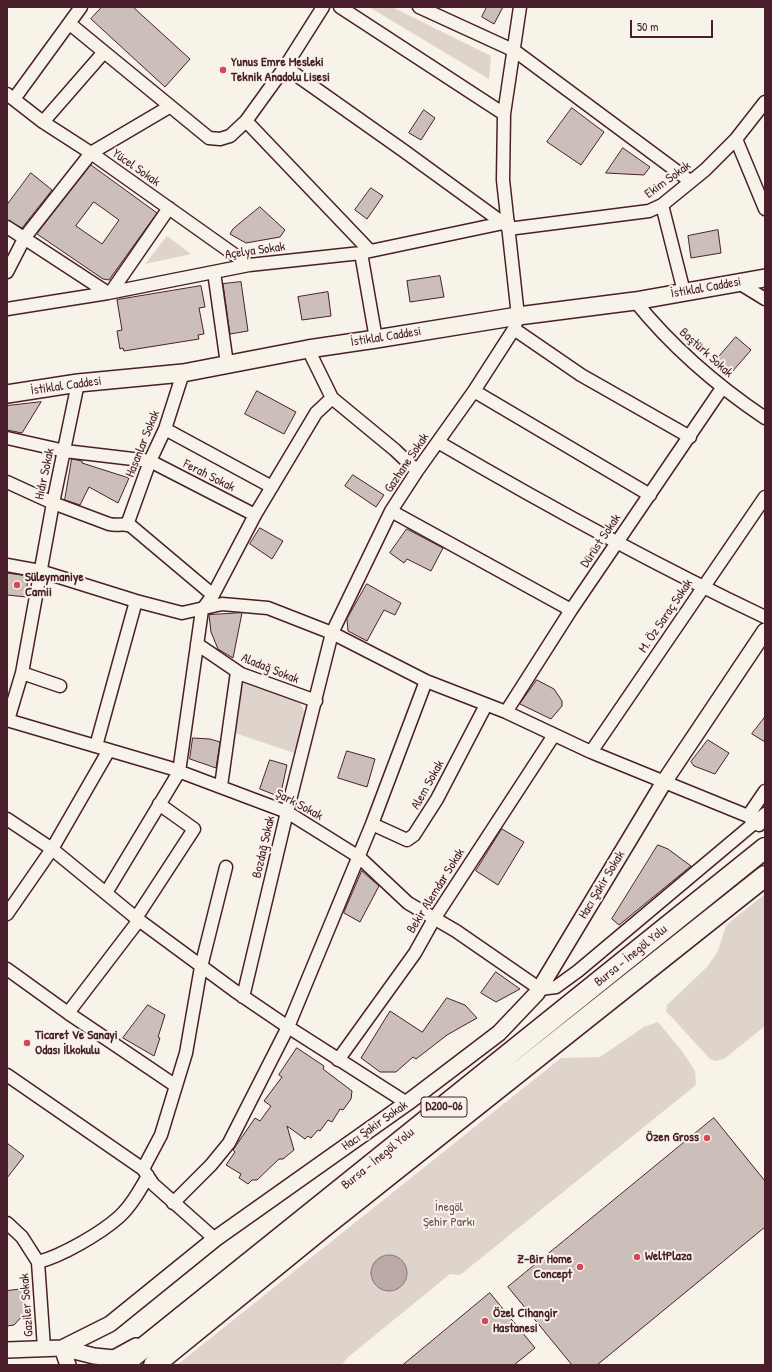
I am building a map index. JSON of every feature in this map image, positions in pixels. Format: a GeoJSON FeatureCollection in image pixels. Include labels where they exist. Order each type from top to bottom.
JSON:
{"type":"FeatureCollection","features":[{"type":"Feature","properties":{"kind":"highway","name":"Bursa - İnegöl Yolu"},"geometry":{"type":"LineString","coordinates":[[122,1365],[765,848]]}},
{"type":"Feature","properties":{"kind":"highway","name":"Bursa - İnegöl Yolu"},"geometry":{"type":"LineString","coordinates":[[154,1365],[322,1228],[765,876]]}},
{"type":"Feature","properties":{"kind":"main road","name":"İstiklal Caddesi"},"geometry":{"type":"LineString","coordinates":[[7,394],[78,383],[183,373],[308,349],[376,339],[516,323],[765,278]]}},
{"type":"Feature","properties":{"kind":"street"},"geometry":{"type":"LineString","coordinates":[[10,96],[70,24],[81,7]]}},
{"type":"Feature","properties":{"kind":"street"},"geometry":{"type":"LineString","coordinates":[[70,24],[169,107],[209,138],[220,140],[230,136],[246,121],[285,66],[323,7]]}},
{"type":"Feature","properties":{"kind":"street"},"geometry":{"type":"LineString","coordinates":[[340,7],[504,114]]}},
{"type":"Feature","properties":{"kind":"street"},"geometry":{"type":"LineString","coordinates":[[419,7],[515,51],[690,182]]}},
{"type":"Feature","properties":{"kind":"street"},"geometry":{"type":"LineString","coordinates":[[520,7],[515,51],[504,114],[503,180],[516,323],[581,375],[690,437]]}},
{"type":"Feature","properties":{"kind":"street"},"geometry":{"type":"LineString","coordinates":[[43,122],[104,52]]}},
{"type":"Feature","properties":{"kind":"street"},"geometry":{"type":"LineString","coordinates":[[285,66],[404,150],[506,225]]}},
{"type":"Feature","properties":{"kind":"street","name":"Yücel Sokak"},"geometry":{"type":"LineString","coordinates":[[10,96],[43,122],[91,152],[249,265]]}},
{"type":"Feature","properties":{"kind":"street","name":"Ekim Sokak"},"geometry":{"type":"LineString","coordinates":[[506,225],[648,211],[662,205],[705,170],[736,139],[765,102]]}},
{"type":"Feature","properties":{"kind":"street"},"geometry":{"type":"LineString","coordinates":[[7,272],[25,238],[91,152],[169,107]]}},
{"type":"Feature","properties":{"kind":"street"},"geometry":{"type":"LineString","coordinates":[[246,121],[366,252],[376,339]]}},
{"type":"Feature","properties":{"kind":"street"},"geometry":{"type":"LineString","coordinates":[[736,139],[765,209]]}},
{"type":"Feature","properties":{"kind":"street"},"geometry":{"type":"LineString","coordinates":[[662,205],[684,292]]}},
{"type":"Feature","properties":{"kind":"street"},"geometry":{"type":"LineString","coordinates":[[7,226],[109,292],[169,208]]}},
{"type":"Feature","properties":{"kind":"street","name":"Açelya Sokak"},"geometry":{"type":"LineString","coordinates":[[7,309],[109,292],[249,265],[366,252],[506,225]]}},
{"type":"Feature","properties":{"kind":"street"},"geometry":{"type":"LineString","coordinates":[[214,272],[227,364]]}},
{"type":"Feature","properties":{"kind":"street"},"geometry":{"type":"LineString","coordinates":[[739,283],[765,299]]}},
{"type":"Feature","properties":{"kind":"street","name":"Baştürk Sokak"},"geometry":{"type":"LineString","coordinates":[[635,301],[655,326],[722,388],[765,418]]}},
{"type":"Feature","properties":{"kind":"street","name":"Gazhane Sokak"},"geometry":{"type":"LineString","coordinates":[[332,634],[391,511],[417,471],[474,391],[516,323]]}},
{"type":"Feature","properties":{"kind":"street"},"geometry":{"type":"LineString","coordinates":[[308,349],[332,398],[395,450],[417,471]]}},
{"type":"Feature","properties":{"kind":"street","name":"Hasanlar Sokak"},"geometry":{"type":"LineString","coordinates":[[126,524],[150,461],[165,429],[183,373]]}},
{"type":"Feature","properties":{"kind":"street","name":"Hıdır Sokak"},"geometry":{"type":"LineString","coordinates":[[7,720],[22,673],[53,503],[78,383]]}},
{"type":"Feature","properties":{"kind":"street","name":"Dürüst Sokak"},"geometry":{"type":"LineString","coordinates":[[506,712],[570,610],[616,541],[690,437],[722,388]]}},
{"type":"Feature","properties":{"kind":"street"},"geometry":{"type":"LineString","coordinates":[[474,391],[650,494]]}},
{"type":"Feature","properties":{"kind":"street"},"geometry":{"type":"LineString","coordinates":[[106,893],[179,772],[202,610],[213,595],[255,515],[316,413],[332,398]]}},
{"type":"Feature","properties":{"kind":"street"},"geometry":{"type":"LineString","coordinates":[[165,429],[272,487]]}},
{"type":"Feature","properties":{"kind":"street"},"geometry":{"type":"LineString","coordinates":[[7,438],[65,451],[150,461]]}},
{"type":"Feature","properties":{"kind":"street"},"geometry":{"type":"LineString","coordinates":[[438,442],[520,490],[703,587],[765,617]]}},
{"type":"Feature","properties":{"kind":"street","name":"Ferah Sokak"},"geometry":{"type":"LineString","coordinates":[[150,461],[255,515]]}},
{"type":"Feature","properties":{"kind":"street"},"geometry":{"type":"LineString","coordinates":[[7,482],[53,503],[109,524],[117,526],[126,524],[213,595]]}},
{"type":"Feature","properties":{"kind":"street","name":"M. Öz Saraç Sokak"},"geometry":{"type":"LineString","coordinates":[[591,752],[765,497]]}},
{"type":"Feature","properties":{"kind":"street"},"geometry":{"type":"LineString","coordinates":[[391,511],[570,610]]}},
{"type":"Feature","properties":{"kind":"street"},"geometry":{"type":"LineString","coordinates":[[7,565],[40,571],[136,601],[182,613],[202,610],[222,604],[268,608],[332,634],[426,681],[506,712],[591,752],[754,821]]}},
{"type":"Feature","properties":{"kind":"street"},"geometry":{"type":"LineString","coordinates":[[96,746],[136,601]]}},
{"type":"Feature","properties":{"kind":"street","name":"Hacı Şakir Sokak"},"geometry":{"type":"LineString","coordinates":[[62,1348],[110,1324],[215,1239],[407,1103],[499,1033],[540,989],[664,782],[765,631]]}},
{"type":"Feature","properties":{"kind":"street","name":"Bozdağ Sokak"},"geometry":{"type":"LineString","coordinates":[[243,997],[287,812],[332,634]]}},
{"type":"Feature","properties":{"kind":"street","name":"Aladağ Sokak"},"geometry":{"type":"LineString","coordinates":[[197,644],[237,672],[316,701]]}},
{"type":"Feature","properties":{"kind":"street"},"geometry":{"type":"LineString","coordinates":[[221,786],[237,672]]}},
{"type":"Feature","properties":{"kind":"street"},"geometry":{"type":"LineString","coordinates":[[22,673],[60,686]]}},
{"type":"Feature","properties":{"kind":"street"},"geometry":{"type":"LineString","coordinates":[[174,1203],[211,1165],[229,1143],[288,1027],[359,857],[426,681]]}},
{"type":"Feature","properties":{"kind":"street","name":"Alem Sokak"},"geometry":{"type":"LineString","coordinates":[[372,824],[407,840],[414,835],[437,799],[486,705]]}},
{"type":"Feature","properties":{"kind":"street","name":"Şark Sokak"},"geometry":{"type":"LineString","coordinates":[[7,720],[179,772],[221,786],[287,812],[359,857],[408,903],[540,989]]}},
{"type":"Feature","properties":{"kind":"street","name":"Bekir Alemdar Sokak"},"geometry":{"type":"LineString","coordinates":[[338,1060],[415,953],[434,919],[554,735]]}},
{"type":"Feature","properties":{"kind":"street"},"geometry":{"type":"LineString","coordinates":[[7,914],[52,849],[109,750]]}},
{"type":"Feature","properties":{"kind":"street"},"geometry":{"type":"LineString","coordinates":[[754,821],[765,791]]}},
{"type":"Feature","properties":{"kind":"street"},"geometry":{"type":"LineString","coordinates":[[68,1013],[138,919],[194,829],[160,804]]}},
{"type":"Feature","properties":{"kind":"street"},"geometry":{"type":"LineString","coordinates":[[540,989],[556,987],[578,971],[636,924],[754,821],[765,814]]}},
{"type":"Feature","properties":{"kind":"street"},"geometry":{"type":"LineString","coordinates":[[7,819],[52,849],[138,919],[243,997],[338,1060],[407,1103]]}},
{"type":"Feature","properties":{"kind":"street"},"geometry":{"type":"LineString","coordinates":[[38,1262],[52,1258],[98,1232],[120,1216],[135,1197],[161,1135],[186,1053],[201,967],[226,867]]}},
{"type":"Feature","properties":{"kind":"street"},"geometry":{"type":"LineString","coordinates":[[7,969],[68,1013],[176,1086]]}},
{"type":"Feature","properties":{"kind":"street"},"geometry":{"type":"LineString","coordinates":[[7,1075],[146,1173],[153,1184],[215,1239]]}},
{"type":"Feature","properties":{"kind":"street","name":"Gaziler Sokak"},"geometry":{"type":"LineString","coordinates":[[7,1223],[22,1237],[38,1262],[44,1348]]}},
{"type":"Feature","properties":{"kind":"street"},"geometry":{"type":"LineString","coordinates":[[7,1350],[62,1348],[94,1356],[114,1358],[165,1331]]}},
{"type":"Feature","properties":{"kind":"street"},"geometry":{"type":"LineString","coordinates":[[62,1348],[68,1365]]}},
{"type":"Feature","properties":{"kind":"green space"},"geometry":{"type":"Polygon","coordinates":[[[369,7],[392,7],[491,56],[489,79],[369,7]]]}},
{"type":"Feature","properties":{"kind":"green space"},"geometry":{"type":"Polygon","coordinates":[[[167,236],[191,254],[145,264],[167,236]]]}},
{"type":"Feature","properties":{"kind":"green space"},"geometry":{"type":"Polygon","coordinates":[[[239,681],[295,699],[301,704],[304,710],[304,724],[294,753],[232,732],[239,681]]]}},
{"type":"Feature","properties":{"kind":"green space"},"geometry":{"type":"Polygon","coordinates":[[[765,894],[765,1026],[724,1059],[716,1061],[710,1059],[666,1011],[667,1005],[708,966],[718,951],[726,926],[765,894]]]}},
{"type":"Feature","properties":{"kind":"green space","name":"İnegöl Şehir Parkı"},"geometry":{"type":"Polygon","coordinates":[[[658,1022],[682,1051],[695,1071],[696,1085],[460,1275],[450,1274],[347,1358],[342,1365],[177,1365],[561,1058],[600,1057],[644,1027],[658,1022]]]}},
{"type":"Feature","properties":{"kind":"shaded area"},"geometry":{"type":"Polygon","coordinates":[[[386,1255],[392,1255],[402,1260],[407,1273],[402,1286],[392,1291],[386,1291],[376,1286],[371,1276],[371,1270],[376,1260],[386,1255]]]}},
{"type":"Feature","properties":{"kind":"building"},"geometry":{"type":"Polygon","coordinates":[[[102,7],[133,7],[190,59],[165,87],[91,19],[102,7]]]}},
{"type":"Feature","properties":{"kind":"building"},"geometry":{"type":"Polygon","coordinates":[[[487,7],[503,7],[494,24],[482,17],[487,7]]]}},
{"type":"Feature","properties":{"kind":"building"},"geometry":{"type":"Polygon","coordinates":[[[572,108],[604,132],[581,165],[547,142],[572,108]]]}},
{"type":"Feature","properties":{"kind":"building"},"geometry":{"type":"Polygon","coordinates":[[[424,110],[435,118],[421,140],[409,133],[424,110]]]}},
{"type":"Feature","properties":{"kind":"building"},"geometry":{"type":"Polygon","coordinates":[[[623,148],[650,167],[644,175],[606,173],[623,148]]]}},
{"type":"Feature","properties":{"kind":"building"},"geometry":{"type":"Polygon","coordinates":[[[91,165],[157,213],[109,280],[103,279],[37,234],[91,165]],[[94,202],[76,226],[102,244],[119,220],[94,202]]]}},
{"type":"Feature","properties":{"kind":"building"},"geometry":{"type":"Polygon","coordinates":[[[31,173],[52,190],[22,228],[7,220],[7,205],[31,173]]]}},
{"type":"Feature","properties":{"kind":"building"},"geometry":{"type":"Polygon","coordinates":[[[371,188],[383,196],[367,219],[355,210],[371,188]]]}},
{"type":"Feature","properties":{"kind":"building"},"geometry":{"type":"Polygon","coordinates":[[[260,207],[285,230],[280,237],[246,243],[230,234],[233,229],[260,207]]]}},
{"type":"Feature","properties":{"kind":"building"},"geometry":{"type":"Polygon","coordinates":[[[718,230],[721,253],[691,258],[688,236],[718,230]]]}},
{"type":"Feature","properties":{"kind":"building"},"geometry":{"type":"Polygon","coordinates":[[[440,276],[444,297],[410,302],[407,281],[440,276]]]}},
{"type":"Feature","properties":{"kind":"building"},"geometry":{"type":"Polygon","coordinates":[[[241,282],[248,331],[230,334],[223,284],[241,282]]]}},
{"type":"Feature","properties":{"kind":"building"},"geometry":{"type":"Polygon","coordinates":[[[201,286],[205,307],[199,308],[204,334],[198,335],[199,339],[124,351],[123,348],[120,349],[117,331],[122,330],[117,300],[201,286]]]}},
{"type":"Feature","properties":{"kind":"building"},"geometry":{"type":"Polygon","coordinates":[[[328,292],[331,316],[302,320],[298,297],[328,292]]]}},
{"type":"Feature","properties":{"kind":"building"},"geometry":{"type":"Polygon","coordinates":[[[736,337],[751,350],[732,372],[717,359],[736,337]]]}},
{"type":"Feature","properties":{"kind":"building"},"geometry":{"type":"Polygon","coordinates":[[[257,391],[296,412],[284,434],[245,414],[257,391]]]}},
{"type":"Feature","properties":{"kind":"building"},"geometry":{"type":"Polygon","coordinates":[[[41,402],[22,433],[7,430],[7,406],[41,402]]]}},
{"type":"Feature","properties":{"kind":"building"},"geometry":{"type":"Polygon","coordinates":[[[72,459],[82,461],[82,463],[129,478],[118,503],[89,487],[80,505],[65,500],[72,459]]]}},
{"type":"Feature","properties":{"kind":"building"},"geometry":{"type":"Polygon","coordinates":[[[353,475],[384,495],[376,507],[345,486],[353,475]]]}},
{"type":"Feature","properties":{"kind":"building"},"geometry":{"type":"Polygon","coordinates":[[[260,528],[283,541],[272,559],[250,544],[260,528]]]}},
{"type":"Feature","properties":{"kind":"building"},"geometry":{"type":"Polygon","coordinates":[[[407,529],[443,548],[431,571],[407,559],[404,563],[390,553],[407,529]]]}},
{"type":"Feature","properties":{"kind":"building","name":"Süleymaniye Camii"},"geometry":{"type":"Polygon","coordinates":[[[7,573],[28,576],[26,597],[7,595],[7,573]]]}},
{"type":"Feature","properties":{"kind":"building"},"geometry":{"type":"Polygon","coordinates":[[[367,584],[401,603],[395,615],[384,610],[367,641],[348,631],[347,619],[367,584]]]}},
{"type":"Feature","properties":{"kind":"building"},"geometry":{"type":"Polygon","coordinates":[[[242,613],[233,658],[218,649],[211,632],[209,615],[242,613]]]}},
{"type":"Feature","properties":{"kind":"building"},"geometry":{"type":"Polygon","coordinates":[[[537,680],[554,689],[562,701],[562,706],[551,719],[520,704],[537,680]]]}},
{"type":"Feature","properties":{"kind":"building"},"geometry":{"type":"Polygon","coordinates":[[[765,717],[765,742],[752,734],[765,717]]]}},
{"type":"Feature","properties":{"kind":"building"},"geometry":{"type":"Polygon","coordinates":[[[193,738],[210,739],[220,742],[216,768],[190,759],[193,738]]]}},
{"type":"Feature","properties":{"kind":"building"},"geometry":{"type":"Polygon","coordinates":[[[708,740],[729,753],[715,774],[694,766],[691,762],[708,740]]]}},
{"type":"Feature","properties":{"kind":"building"},"geometry":{"type":"Polygon","coordinates":[[[347,751],[375,759],[367,787],[338,778],[347,751]]]}},
{"type":"Feature","properties":{"kind":"building"},"geometry":{"type":"Polygon","coordinates":[[[270,760],[287,765],[280,797],[260,789],[270,760]]]}},
{"type":"Feature","properties":{"kind":"building"},"geometry":{"type":"Polygon","coordinates":[[[502,829],[524,842],[498,885],[476,871],[502,829]]]}},
{"type":"Feature","properties":{"kind":"building"},"geometry":{"type":"Polygon","coordinates":[[[658,845],[668,849],[691,866],[619,925],[612,919],[658,845]]]}},
{"type":"Feature","properties":{"kind":"building"},"geometry":{"type":"Polygon","coordinates":[[[362,871],[379,886],[360,922],[344,913],[362,871]]]}},
{"type":"Feature","properties":{"kind":"building"},"geometry":{"type":"Polygon","coordinates":[[[496,972],[520,989],[496,1002],[481,993],[496,972]]]}},
{"type":"Feature","properties":{"kind":"building"},"geometry":{"type":"Polygon","coordinates":[[[447,998],[465,1005],[477,1018],[447,1035],[416,1059],[413,1057],[396,1072],[380,1072],[361,1058],[390,1011],[422,1032],[447,998]]]}},
{"type":"Feature","properties":{"kind":"building"},"geometry":{"type":"Polygon","coordinates":[[[148,1005],[165,1015],[154,1056],[123,1038],[148,1005]]]}},
{"type":"Feature","properties":{"kind":"building"},"geometry":{"type":"Polygon","coordinates":[[[297,1048],[324,1066],[323,1069],[352,1091],[351,1099],[343,1110],[340,1109],[332,1122],[328,1120],[320,1131],[318,1130],[311,1138],[308,1136],[305,1139],[287,1126],[294,1150],[283,1159],[279,1159],[257,1180],[252,1180],[248,1184],[239,1178],[241,1174],[226,1165],[235,1152],[233,1150],[255,1118],[260,1121],[271,1106],[264,1101],[282,1077],[279,1075],[297,1048]]]}},
{"type":"Feature","properties":{"kind":"building","name":"WeltPlaza"},"geometry":{"type":"Polygon","coordinates":[[[714,1118],[765,1181],[765,1227],[597,1365],[572,1365],[508,1287],[714,1118]]]}},
{"type":"Feature","properties":{"kind":"building"},"geometry":{"type":"Polygon","coordinates":[[[7,1143],[24,1156],[7,1178],[7,1143]]]}},
{"type":"Feature","properties":{"kind":"building"},"geometry":{"type":"Polygon","coordinates":[[[23,1289],[27,1311],[14,1325],[7,1326],[7,1291],[23,1289]]]}},
{"type":"Feature","properties":{"kind":"building","name":"Özel Cihangir Hastanesi"},"geometry":{"type":"Polygon","coordinates":[[[490,1293],[535,1348],[514,1365],[403,1365],[490,1293]]]}},
{"type":"Feature","properties":{"kind":"place","name":"Yunus Emre Mesleki Teknik Anadolu Lisesi"},"geometry":{"type":"Point","coordinates":[223,70]}},
{"type":"Feature","properties":{"kind":"place","name":"Süleymaniye Camii"},"geometry":{"type":"Point","coordinates":[17,585]}},
{"type":"Feature","properties":{"kind":"place","name":"Ticaret Ve Sanayi Odası İlkokulu"},"geometry":{"type":"Point","coordinates":[27,1043]}},
{"type":"Feature","properties":{"kind":"place","name":"Özen Gross"},"geometry":{"type":"Point","coordinates":[707,1138]}},
{"type":"Feature","properties":{"kind":"place","name":"WeltPlaza"},"geometry":{"type":"Point","coordinates":[637,1257]}},
{"type":"Feature","properties":{"kind":"place","name":"Z-Bir Home Concept"},"geometry":{"type":"Point","coordinates":[580,1267]}},
{"type":"Feature","properties":{"kind":"place","name":"Özel Cihangir Hastanesi"},"geometry":{"type":"Point","coordinates":[485,1321]}}]}
